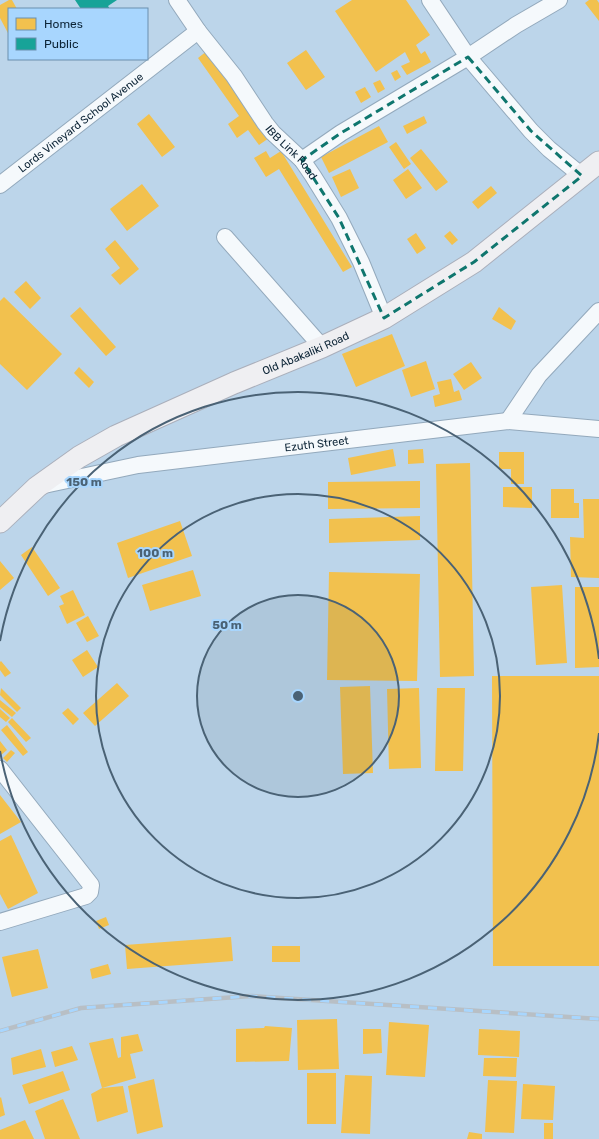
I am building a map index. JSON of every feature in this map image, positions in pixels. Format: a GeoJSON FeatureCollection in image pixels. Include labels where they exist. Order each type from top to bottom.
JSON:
{"type":"FeatureCollection","features":[{"type":"Feature","properties":{"kind":"main road","name":"Old Abakaliki Road"},"geometry":{"type":"LineString","coordinates":[[0,522],[37,487],[80,457],[116,436],[234,383],[322,347],[384,318],[474,262],[599,162]]}},
{"type":"Feature","properties":{"kind":"street","name":"IBB Link Road"},"geometry":{"type":"LineString","coordinates":[[177,0],[198,31],[234,76],[273,133],[302,160],[339,218],[361,262],[384,318]]}},
{"type":"Feature","properties":{"kind":"street"},"geometry":{"type":"LineString","coordinates":[[430,0],[468,57],[531,131],[582,176]]}},
{"type":"Feature","properties":{"kind":"street"},"geometry":{"type":"LineString","coordinates":[[302,160],[341,133],[468,57],[516,25],[558,0]]}},
{"type":"Feature","properties":{"kind":"street","name":"Lords Vineyard School Avenue"},"geometry":{"type":"LineString","coordinates":[[0,185],[198,31]]}},
{"type":"Feature","properties":{"kind":"street"},"geometry":{"type":"LineString","coordinates":[[225,237],[322,347]]}},
{"type":"Feature","properties":{"kind":"street"},"geometry":{"type":"LineString","coordinates":[[508,421],[539,374],[599,311]]}},
{"type":"Feature","properties":{"kind":"street","name":"Ezuth Street"},"geometry":{"type":"LineString","coordinates":[[37,487],[138,465],[508,421],[599,429]]}},
{"type":"Feature","properties":{"kind":"street"},"geometry":{"type":"LineString","coordinates":[[0,769],[91,885],[90,892],[86,896],[0,922]]}},
{"type":"Feature","properties":{"kind":"highlighted area"},"geometry":{"type":"Polygon","coordinates":[[[468,57],[531,131],[582,176],[474,262],[384,318],[339,218],[302,160],[341,133],[468,57]]]}},
{"type":"Feature","properties":{"kind":"building: Homes"},"geometry":{"type":"Polygon","coordinates":[[[12,0],[16,8],[8,8],[8,33],[0,18],[0,5],[12,0]]]}},
{"type":"Feature","properties":{"kind":"building: Homes"},"geometry":{"type":"Polygon","coordinates":[[[352,0],[406,0],[430,35],[416,45],[421,54],[425,51],[431,62],[407,75],[401,66],[410,62],[405,52],[376,72],[335,11],[352,0]]]}},
{"type":"Feature","properties":{"kind":"building: Homes"},"geometry":{"type":"Polygon","coordinates":[[[589,0],[597,0],[599,3],[599,21],[585,3],[589,0]]]}},
{"type":"Feature","properties":{"kind":"building: Homes"},"geometry":{"type":"Polygon","coordinates":[[[306,50],[325,77],[306,90],[287,63],[306,50]]]}},
{"type":"Feature","properties":{"kind":"building: Homes"},"geometry":{"type":"Polygon","coordinates":[[[207,51],[269,138],[259,145],[248,130],[237,138],[228,124],[239,116],[198,58],[207,51]]]}},
{"type":"Feature","properties":{"kind":"building: Homes"},"geometry":{"type":"Polygon","coordinates":[[[397,70],[401,77],[395,81],[391,73],[397,70]]]}},
{"type":"Feature","properties":{"kind":"building: Homes"},"geometry":{"type":"Polygon","coordinates":[[[380,80],[385,89],[378,93],[373,83],[380,80]]]}},
{"type":"Feature","properties":{"kind":"building: Homes"},"geometry":{"type":"Polygon","coordinates":[[[365,87],[371,97],[361,103],[355,92],[365,87]]]}},
{"type":"Feature","properties":{"kind":"building: Homes"},"geometry":{"type":"Polygon","coordinates":[[[149,114],[175,147],[162,157],[137,124],[149,114]]]}},
{"type":"Feature","properties":{"kind":"building: Homes"},"geometry":{"type":"Polygon","coordinates":[[[424,116],[427,123],[407,134],[403,126],[424,116]]]}},
{"type":"Feature","properties":{"kind":"building: Homes"},"geometry":{"type":"Polygon","coordinates":[[[379,126],[388,142],[329,173],[321,157],[379,126]]]}},
{"type":"Feature","properties":{"kind":"building: Homes"},"geometry":{"type":"Polygon","coordinates":[[[396,142],[411,164],[404,169],[389,147],[396,142]]]}},
{"type":"Feature","properties":{"kind":"building: Homes"},"geometry":{"type":"Polygon","coordinates":[[[421,149],[448,182],[436,191],[410,158],[421,149]]]}},
{"type":"Feature","properties":{"kind":"building: Homes"},"geometry":{"type":"Polygon","coordinates":[[[266,151],[270,158],[281,151],[352,267],[343,272],[279,169],[266,177],[254,158],[266,151]]]}},
{"type":"Feature","properties":{"kind":"building: Homes"},"geometry":{"type":"Polygon","coordinates":[[[350,169],[359,188],[341,197],[332,177],[350,169]]]}},
{"type":"Feature","properties":{"kind":"building: Homes"},"geometry":{"type":"Polygon","coordinates":[[[408,169],[422,188],[406,199],[393,180],[408,169]]]}},
{"type":"Feature","properties":{"kind":"building: Homes"},"geometry":{"type":"Polygon","coordinates":[[[142,184],[159,206],[127,231],[110,209],[142,184]]]}},
{"type":"Feature","properties":{"kind":"building: Homes"},"geometry":{"type":"Polygon","coordinates":[[[491,186],[497,193],[478,209],[472,202],[491,186]]]}},
{"type":"Feature","properties":{"kind":"building: Homes"},"geometry":{"type":"Polygon","coordinates":[[[450,231],[458,240],[452,245],[444,236],[450,231]]]}},
{"type":"Feature","properties":{"kind":"building: Homes"},"geometry":{"type":"Polygon","coordinates":[[[416,233],[426,248],[417,254],[407,239],[416,233]]]}},
{"type":"Feature","properties":{"kind":"building: Homes"},"geometry":{"type":"Polygon","coordinates":[[[115,240],[139,269],[120,285],[111,275],[120,268],[105,249],[115,240]]]}},
{"type":"Feature","properties":{"kind":"building: Homes"},"geometry":{"type":"Polygon","coordinates":[[[26,281],[41,298],[30,309],[14,292],[26,281]]]}},
{"type":"Feature","properties":{"kind":"building: Homes"},"geometry":{"type":"Polygon","coordinates":[[[4,297],[62,354],[27,390],[0,364],[0,301],[4,297]]]}},
{"type":"Feature","properties":{"kind":"building: Homes"},"geometry":{"type":"Polygon","coordinates":[[[80,307],[116,347],[106,356],[70,316],[80,307]]]}},
{"type":"Feature","properties":{"kind":"building: Homes"},"geometry":{"type":"Polygon","coordinates":[[[499,307],[516,321],[511,330],[492,319],[499,307]]]}},
{"type":"Feature","properties":{"kind":"building: Homes"},"geometry":{"type":"Polygon","coordinates":[[[392,334],[405,366],[356,387],[342,354],[392,334]]]}},
{"type":"Feature","properties":{"kind":"building: Homes"},"geometry":{"type":"Polygon","coordinates":[[[426,361],[435,389],[411,397],[402,370],[426,361]]]}},
{"type":"Feature","properties":{"kind":"building: Homes"},"geometry":{"type":"Polygon","coordinates":[[[471,362],[482,378],[464,390],[453,374],[471,362]]]}},
{"type":"Feature","properties":{"kind":"building: Homes"},"geometry":{"type":"Polygon","coordinates":[[[79,367],[94,382],[89,388],[74,373],[79,367]]]}},
{"type":"Feature","properties":{"kind":"building: Homes"},"geometry":{"type":"Polygon","coordinates":[[[451,379],[454,392],[459,390],[462,400],[435,407],[433,396],[440,394],[437,382],[451,379]]]}},
{"type":"Feature","properties":{"kind":"building: Homes"},"geometry":{"type":"Polygon","coordinates":[[[393,449],[396,466],[351,475],[348,458],[393,449]]]}},
{"type":"Feature","properties":{"kind":"building: Homes"},"geometry":{"type":"Polygon","coordinates":[[[423,449],[424,463],[408,464],[408,450],[423,449]]]}},
{"type":"Feature","properties":{"kind":"building: Homes"},"geometry":{"type":"Polygon","coordinates":[[[499,452],[524,452],[524,484],[511,484],[511,469],[499,469],[499,452]]]}},
{"type":"Feature","properties":{"kind":"building: Homes"},"geometry":{"type":"Polygon","coordinates":[[[470,463],[474,676],[440,677],[436,464],[470,463]]]}},
{"type":"Feature","properties":{"kind":"building: Homes"},"geometry":{"type":"Polygon","coordinates":[[[420,481],[420,508],[328,509],[328,482],[420,481]]]}},
{"type":"Feature","properties":{"kind":"building: Homes"},"geometry":{"type":"Polygon","coordinates":[[[503,487],[532,487],[532,508],[503,507],[503,487]]]}},
{"type":"Feature","properties":{"kind":"building: Homes"},"geometry":{"type":"Polygon","coordinates":[[[551,489],[574,489],[574,503],[579,503],[579,518],[551,518],[551,489]]]}},
{"type":"Feature","properties":{"kind":"building: Homes"},"geometry":{"type":"Polygon","coordinates":[[[583,499],[599,499],[599,578],[571,577],[570,537],[584,538],[583,499]]]}},
{"type":"Feature","properties":{"kind":"building: Homes"},"geometry":{"type":"Polygon","coordinates":[[[420,516],[420,540],[329,543],[329,519],[420,516]]]}},
{"type":"Feature","properties":{"kind":"building: Homes"},"geometry":{"type":"Polygon","coordinates":[[[180,521],[192,556],[128,578],[117,543],[180,521]]]}},
{"type":"Feature","properties":{"kind":"building: Homes"},"geometry":{"type":"Polygon","coordinates":[[[32,547],[60,588],[48,596],[21,555],[32,547]]]}},
{"type":"Feature","properties":{"kind":"building: Homes"},"geometry":{"type":"Polygon","coordinates":[[[0,561],[14,578],[0,590],[0,561]]]}},
{"type":"Feature","properties":{"kind":"building: Homes"},"geometry":{"type":"Polygon","coordinates":[[[193,570],[201,596],[150,611],[142,585],[193,570]]]}},
{"type":"Feature","properties":{"kind":"building: Homes"},"geometry":{"type":"Polygon","coordinates":[[[329,572],[420,574],[417,681],[327,680],[329,572]]]}},
{"type":"Feature","properties":{"kind":"building: Homes"},"geometry":{"type":"Polygon","coordinates":[[[562,585],[567,663],[536,665],[531,587],[562,585]]]}},
{"type":"Feature","properties":{"kind":"building: Homes"},"geometry":{"type":"Polygon","coordinates":[[[575,587],[599,587],[599,667],[575,668],[575,587]]]}},
{"type":"Feature","properties":{"kind":"building: Homes"},"geometry":{"type":"Polygon","coordinates":[[[73,590],[85,615],[67,624],[59,606],[64,604],[60,596],[73,590]]]}},
{"type":"Feature","properties":{"kind":"building: Homes"},"geometry":{"type":"Polygon","coordinates":[[[88,616],[99,636],[87,642],[76,623],[88,616]]]}},
{"type":"Feature","properties":{"kind":"building: Homes"},"geometry":{"type":"Polygon","coordinates":[[[87,650],[98,667],[83,677],[72,660],[87,650]]]}},
{"type":"Feature","properties":{"kind":"building: Homes"},"geometry":{"type":"Polygon","coordinates":[[[1,661],[11,673],[5,677],[0,670],[1,661]]]}},
{"type":"Feature","properties":{"kind":"building: Homes"},"geometry":{"type":"Polygon","coordinates":[[[492,676],[599,676],[599,966],[493,966],[492,676]]]}},
{"type":"Feature","properties":{"kind":"building: Homes"},"geometry":{"type":"Polygon","coordinates":[[[117,683],[129,696],[95,726],[83,713],[117,683]]]}},
{"type":"Feature","properties":{"kind":"building: Homes"},"geometry":{"type":"Polygon","coordinates":[[[370,686],[373,773],[343,774],[340,687],[370,686]]]}},
{"type":"Feature","properties":{"kind":"building: Homes"},"geometry":{"type":"Polygon","coordinates":[[[1,688],[21,708],[17,712],[0,695],[1,688]]]}},
{"type":"Feature","properties":{"kind":"building: Homes"},"geometry":{"type":"Polygon","coordinates":[[[419,688],[421,768],[389,769],[387,689],[419,688]]]}},
{"type":"Feature","properties":{"kind":"building: Homes"},"geometry":{"type":"Polygon","coordinates":[[[437,688],[465,688],[463,771],[435,771],[437,688]]]}},
{"type":"Feature","properties":{"kind":"building: Homes"},"geometry":{"type":"Polygon","coordinates":[[[0,700],[16,713],[12,717],[0,707],[0,700]]]}},
{"type":"Feature","properties":{"kind":"building: Homes"},"geometry":{"type":"Polygon","coordinates":[[[68,708],[79,719],[73,725],[62,713],[68,708]]]}},
{"type":"Feature","properties":{"kind":"building: Homes"},"geometry":{"type":"Polygon","coordinates":[[[0,709],[10,718],[6,722],[0,717],[0,709]]]}},
{"type":"Feature","properties":{"kind":"building: Homes"},"geometry":{"type":"Polygon","coordinates":[[[12,718],[31,738],[26,742],[8,722],[12,718]]]}},
{"type":"Feature","properties":{"kind":"building: Homes"},"geometry":{"type":"Polygon","coordinates":[[[7,725],[28,752],[23,756],[1,730],[7,725]]]}},
{"type":"Feature","properties":{"kind":"building: Homes"},"geometry":{"type":"Polygon","coordinates":[[[0,741],[7,750],[0,756],[0,741]]]}},
{"type":"Feature","properties":{"kind":"building: Homes"},"geometry":{"type":"Polygon","coordinates":[[[11,750],[15,753],[7,762],[3,758],[11,750]]]}},
{"type":"Feature","properties":{"kind":"building: Homes"},"geometry":{"type":"Polygon","coordinates":[[[0,795],[21,822],[0,834],[0,795]]]}},
{"type":"Feature","properties":{"kind":"building: Homes"},"geometry":{"type":"Polygon","coordinates":[[[11,835],[38,893],[8,909],[0,894],[0,841],[11,835]]]}},
{"type":"Feature","properties":{"kind":"building: Homes"},"geometry":{"type":"Polygon","coordinates":[[[106,917],[109,925],[99,929],[96,921],[106,917]]]}},
{"type":"Feature","properties":{"kind":"building: Homes"},"geometry":{"type":"Polygon","coordinates":[[[231,937],[233,961],[127,969],[125,945],[231,937]]]}},
{"type":"Feature","properties":{"kind":"building: Homes"},"geometry":{"type":"Polygon","coordinates":[[[272,946],[300,946],[300,962],[272,962],[272,946]]]}},
{"type":"Feature","properties":{"kind":"building: Homes"},"geometry":{"type":"Polygon","coordinates":[[[38,949],[48,988],[12,997],[2,957],[38,949]]]}},
{"type":"Feature","properties":{"kind":"building: Homes"},"geometry":{"type":"Polygon","coordinates":[[[108,964],[111,974],[92,979],[90,969],[108,964]]]}},
{"type":"Feature","properties":{"kind":"building: Homes"},"geometry":{"type":"Polygon","coordinates":[[[337,1019],[339,1069],[298,1070],[297,1020],[337,1019]]]}},
{"type":"Feature","properties":{"kind":"building: Homes"},"geometry":{"type":"Polygon","coordinates":[[[389,1022],[429,1025],[425,1077],[386,1075],[389,1022]]]}},
{"type":"Feature","properties":{"kind":"building: Homes"},"geometry":{"type":"Polygon","coordinates":[[[265,1026],[292,1028],[289,1061],[236,1062],[236,1029],[264,1028],[265,1026]]]}},
{"type":"Feature","properties":{"kind":"building: Homes"},"geometry":{"type":"Polygon","coordinates":[[[363,1029],[381,1029],[382,1053],[363,1054],[363,1029]]]}},
{"type":"Feature","properties":{"kind":"building: Homes"},"geometry":{"type":"Polygon","coordinates":[[[479,1029],[520,1031],[519,1057],[478,1055],[479,1029]]]}},
{"type":"Feature","properties":{"kind":"building: Homes"},"geometry":{"type":"Polygon","coordinates":[[[138,1034],[143,1051],[130,1054],[136,1078],[102,1088],[89,1043],[113,1038],[118,1058],[121,1057],[121,1037],[138,1034]]]}},
{"type":"Feature","properties":{"kind":"building: Homes"},"geometry":{"type":"Polygon","coordinates":[[[72,1046],[78,1060],[55,1067],[51,1052],[72,1046]]]}},
{"type":"Feature","properties":{"kind":"building: Homes"},"geometry":{"type":"Polygon","coordinates":[[[41,1049],[46,1067],[13,1075],[11,1058],[41,1049]]]}},
{"type":"Feature","properties":{"kind":"building: Homes"},"geometry":{"type":"Polygon","coordinates":[[[484,1058],[517,1058],[516,1077],[483,1076],[484,1058]]]}},
{"type":"Feature","properties":{"kind":"building: Homes"},"geometry":{"type":"Polygon","coordinates":[[[63,1071],[70,1090],[29,1104],[22,1085],[63,1071]]]}},
{"type":"Feature","properties":{"kind":"building: Homes"},"geometry":{"type":"Polygon","coordinates":[[[307,1073],[336,1073],[336,1124],[307,1124],[307,1073]]]}},
{"type":"Feature","properties":{"kind":"building: Homes"},"geometry":{"type":"Polygon","coordinates":[[[345,1075],[372,1076],[370,1134],[341,1133],[345,1075]]]}},
{"type":"Feature","properties":{"kind":"building: Homes"},"geometry":{"type":"Polygon","coordinates":[[[154,1079],[163,1127],[137,1134],[128,1086],[154,1079]]]}},
{"type":"Feature","properties":{"kind":"building: Homes"},"geometry":{"type":"Polygon","coordinates":[[[488,1080],[517,1081],[514,1133],[485,1132],[488,1080]]]}},
{"type":"Feature","properties":{"kind":"building: Homes"},"geometry":{"type":"Polygon","coordinates":[[[523,1084],[555,1086],[553,1120],[521,1119],[523,1084]]]}},
{"type":"Feature","properties":{"kind":"building: Homes"},"geometry":{"type":"Polygon","coordinates":[[[123,1086],[128,1112],[97,1122],[91,1094],[102,1088],[123,1086]]]}},
{"type":"Feature","properties":{"kind":"building: Homes"},"geometry":{"type":"Polygon","coordinates":[[[1,1097],[5,1115],[0,1117],[0,1098],[1,1097]]]}},
{"type":"Feature","properties":{"kind":"building: Homes"},"geometry":{"type":"Polygon","coordinates":[[[63,1099],[80,1139],[45,1139],[35,1111],[63,1099]]]}},
{"type":"Feature","properties":{"kind":"building: Homes"},"geometry":{"type":"Polygon","coordinates":[[[25,1120],[34,1139],[0,1139],[0,1130],[25,1120]]]}},
{"type":"Feature","properties":{"kind":"building: Homes"},"geometry":{"type":"Polygon","coordinates":[[[544,1123],[553,1123],[553,1139],[544,1139],[544,1123]]]}},
{"type":"Feature","properties":{"kind":"building: Homes"},"geometry":{"type":"Polygon","coordinates":[[[469,1132],[482,1134],[482,1139],[467,1139],[469,1132]]]}},
{"type":"Feature","properties":{"kind":"building: Public"},"geometry":{"type":"Polygon","coordinates":[[[75,0],[117,0],[108,6],[109,8],[80,8],[75,0]]]}},
{"type":"Feature","properties":{"kind":"railway"},"geometry":{"type":"LineString","coordinates":[[0,1031],[81,1008],[251,996],[599,1019]]}}]}
